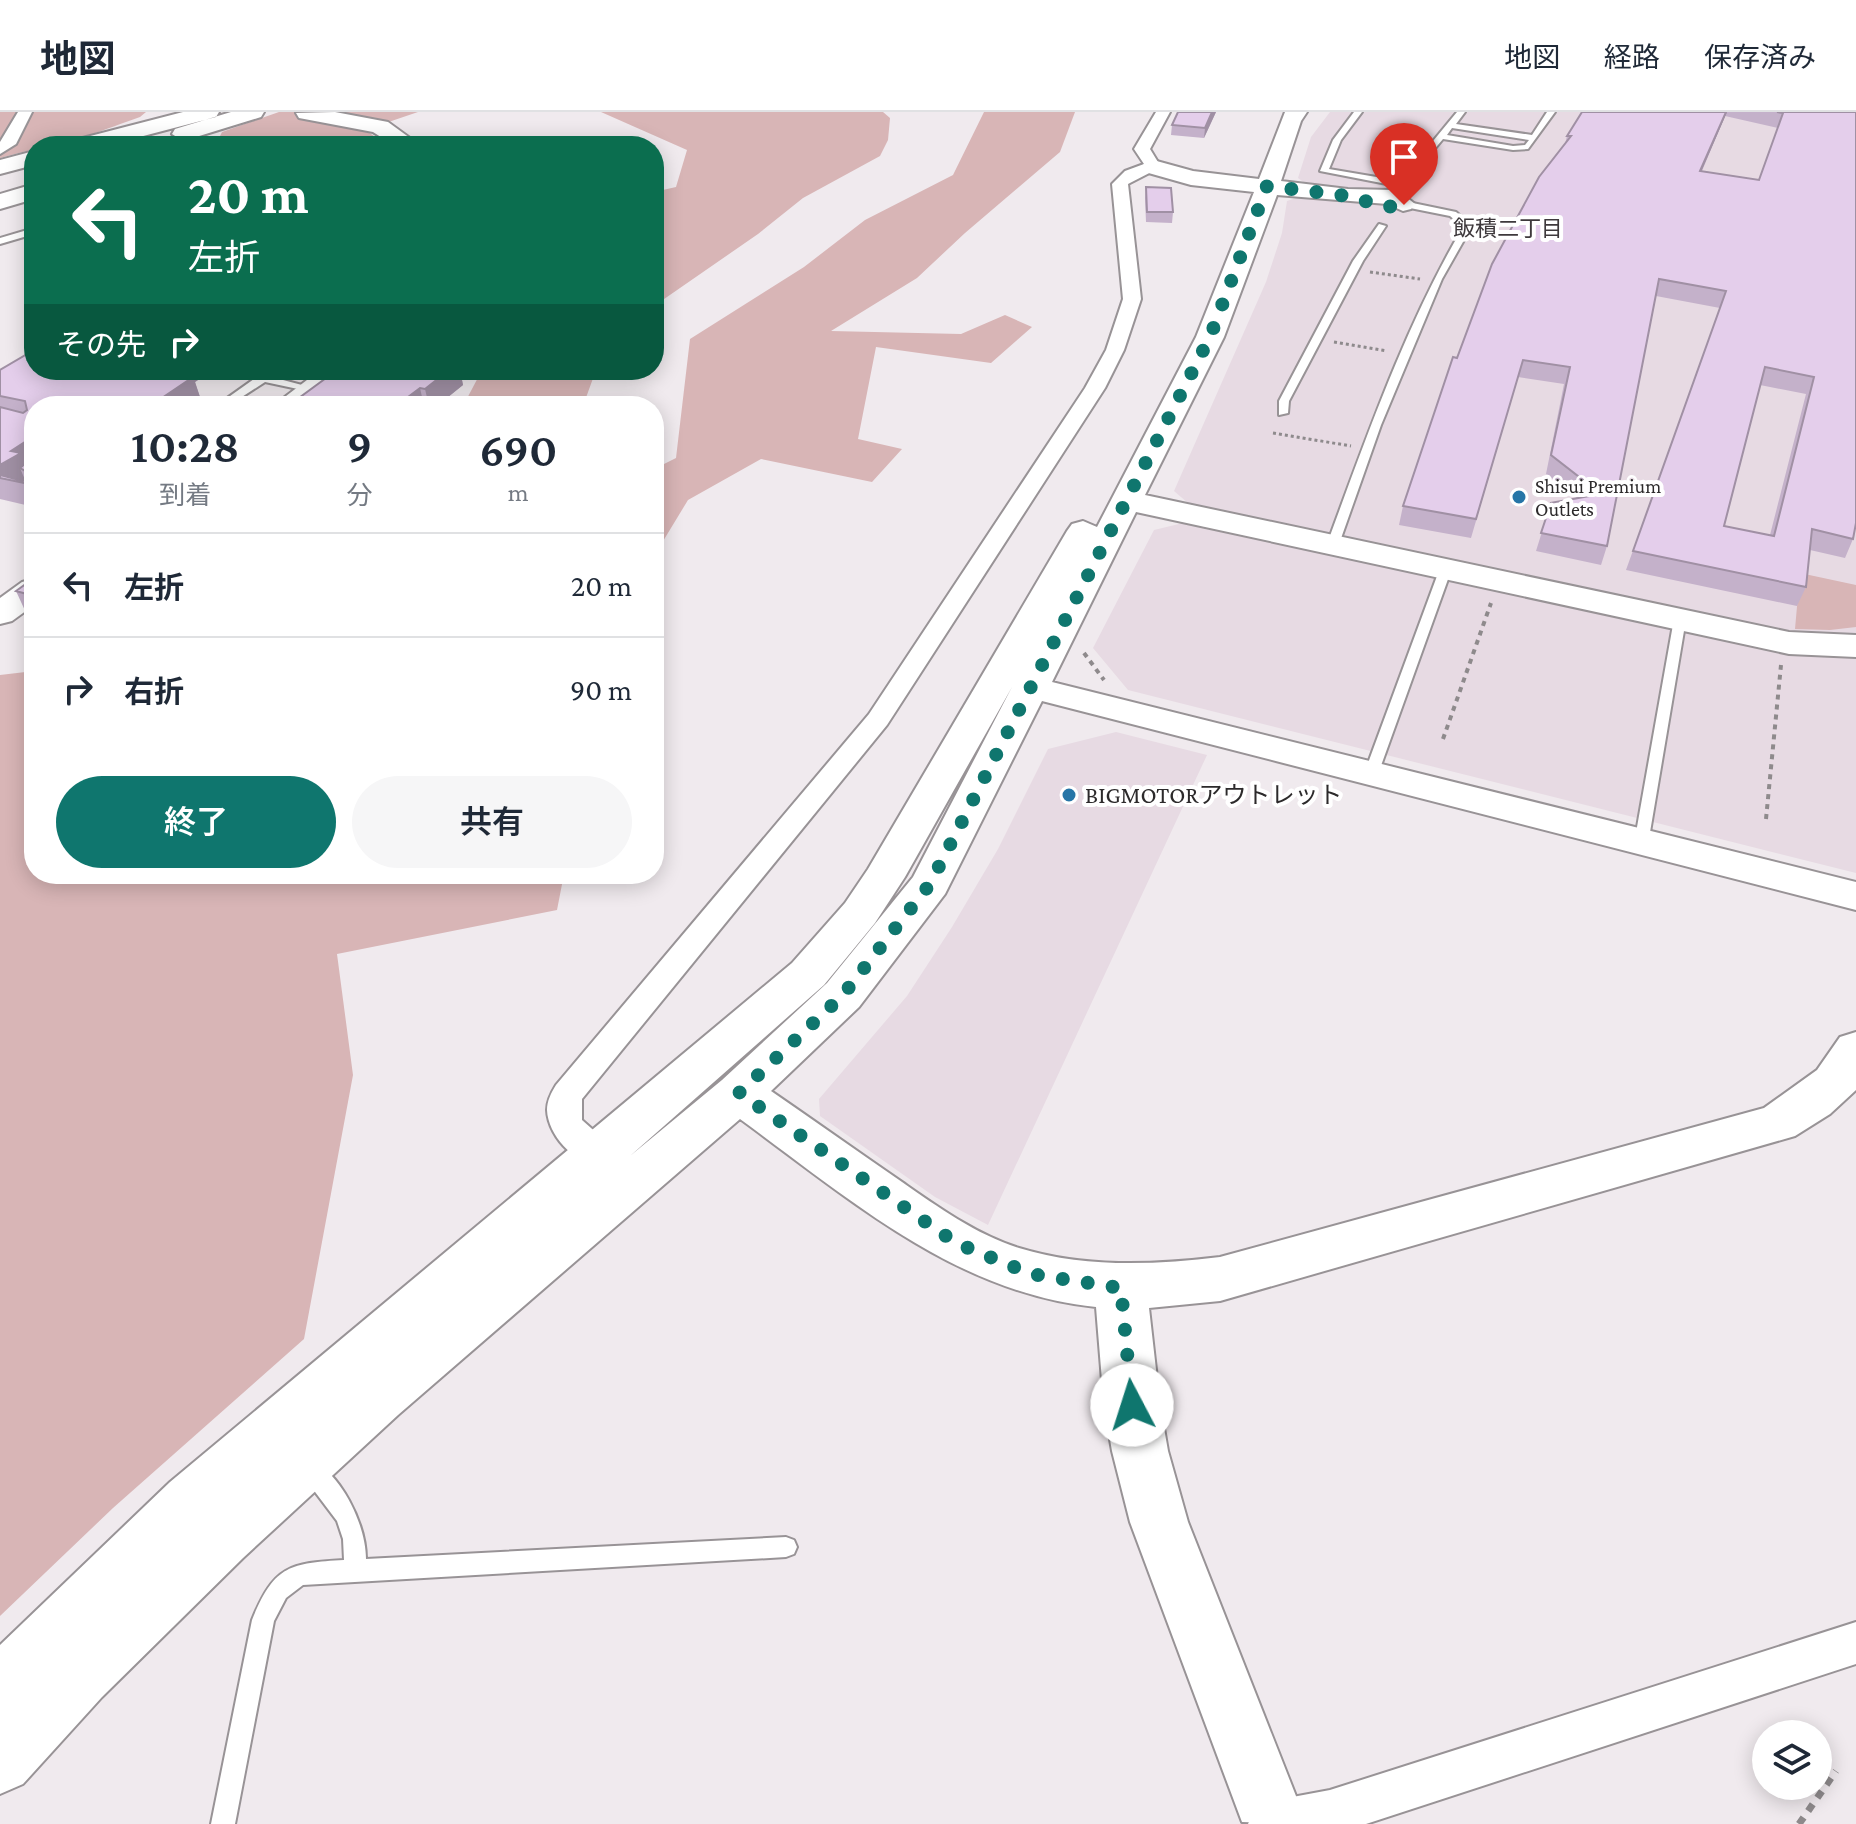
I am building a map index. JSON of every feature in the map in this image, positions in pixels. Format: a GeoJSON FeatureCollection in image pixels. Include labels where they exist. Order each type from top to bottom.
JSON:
{"type":"FeatureCollection","features":[{"type":"Feature","properties":{"kind":"main road"},"geometry":{"type":"LineString","coordinates":[[117,136],[209,112]]}},
{"type":"Feature","properties":{"kind":"main road"},"geometry":{"type":"LineString","coordinates":[[132,136],[209,112]]}},
{"type":"Feature","properties":{"kind":"main road"},"geometry":{"type":"LineString","coordinates":[[177,136],[253,112]]}},
{"type":"Feature","properties":{"kind":"main road"},"geometry":{"type":"LineString","coordinates":[[195,136],[261,112]]}},
{"type":"Feature","properties":{"kind":"main road"},"geometry":{"type":"LineString","coordinates":[[306,112],[380,127],[394,136]]}},
{"type":"Feature","properties":{"kind":"main road"},"geometry":{"type":"LineString","coordinates":[[0,1761],[80,1675],[303,1465],[378,1397],[739,1093],[843,995],[930,884],[1020,674],[1104,495],[1188,336],[1255,176],[1296,112]]}},
{"type":"Feature","properties":{"kind":"main road"},"geometry":{"type":"LineString","coordinates":[[0,167],[24,161]]}},
{"type":"Feature","properties":{"kind":"main road"},"geometry":{"type":"LineString","coordinates":[[1153,167],[1180,176],[1255,176],[1385,207],[1397,208],[1399,195]]}},
{"type":"Feature","properties":{"kind":"main road"},"geometry":{"type":"LineString","coordinates":[[0,176],[24,169]]}},
{"type":"Feature","properties":{"kind":"main road"},"geometry":{"type":"LineString","coordinates":[[0,1689],[191,1502],[808,974],[860,913],[973,725],[1003,700],[1129,501],[1210,337],[1255,176]]}},
{"type":"Feature","properties":{"kind":"main road"},"geometry":{"type":"LineString","coordinates":[[0,190],[24,183]]}},
{"type":"Feature","properties":{"kind":"main road"},"geometry":{"type":"LineString","coordinates":[[0,202],[24,194]]}},
{"type":"Feature","properties":{"kind":"main road"},"geometry":{"type":"LineString","coordinates":[[302,396],[324,380]]}},
{"type":"Feature","properties":{"kind":"main road"},"geometry":{"type":"LineString","coordinates":[[1129,501],[1789,643],[1856,646]]}},
{"type":"Feature","properties":{"kind":"main road"},"geometry":{"type":"LineString","coordinates":[[0,614],[24,596]]}},
{"type":"Feature","properties":{"kind":"main road"},"geometry":{"type":"LineString","coordinates":[[1020,674],[1371,774],[1856,896]]}},
{"type":"Feature","properties":{"kind":"main road"},"geometry":{"type":"LineString","coordinates":[[739,1093],[956,1243],[1031,1274],[1121,1288],[1165,1287],[1220,1279],[1778,1123],[1818,1098],[1840,1076],[1856,1049]]}},
{"type":"Feature","properties":{"kind":"main road"},"geometry":{"type":"LineString","coordinates":[[1121,1288],[1132,1405],[1140,1451],[1159,1522],[1273,1823]]}},
{"type":"Feature","properties":{"kind":"street"},"geometry":{"type":"LineString","coordinates":[[0,149],[11,141],[25,112]]}},
{"type":"Feature","properties":{"kind":"street"},"geometry":{"type":"LineString","coordinates":[[597,1153],[581,1142],[564,1118],[561,1107],[567,1094],[878,719],[1095,388],[1115,350],[1132,299],[1120,184],[1131,173],[1153,167],[1142,149],[1163,112]]}},
{"type":"Feature","properties":{"kind":"street"},"geometry":{"type":"LineString","coordinates":[[1273,1823],[1330,1813],[1856,1643]]}},
{"type":"Feature","properties":{"kind":"lane"},"geometry":{"type":"LineString","coordinates":[[1333,544],[1376,425],[1437,279],[1468,226],[1453,214],[1324,171],[1337,140],[1358,112]]}},
{"type":"Feature","properties":{"kind":"lane"},"geometry":{"type":"LineString","coordinates":[[1399,195],[1428,152],[1461,112]]}},
{"type":"Feature","properties":{"kind":"lane"},"geometry":{"type":"LineString","coordinates":[[1441,136],[1492,145],[1528,147],[1551,112]]}},
{"type":"Feature","properties":{"kind":"lane"},"geometry":{"type":"LineString","coordinates":[[1450,125],[1534,138]]}},
{"type":"Feature","properties":{"kind":"lane"},"geometry":{"type":"LineString","coordinates":[[1428,152],[1457,146],[1492,145]]}},
{"type":"Feature","properties":{"kind":"lane"},"geometry":{"type":"LineString","coordinates":[[1283,413],[1284,401],[1354,270],[1382,226]]}},
{"type":"Feature","properties":{"kind":"lane"},"geometry":{"type":"LineString","coordinates":[[0,241],[24,234]]}},
{"type":"Feature","properties":{"kind":"lane"},"geometry":{"type":"LineString","coordinates":[[234,396],[255,380]]}},
{"type":"Feature","properties":{"kind":"lane"},"geometry":{"type":"LineString","coordinates":[[283,380],[312,389]]}},
{"type":"Feature","properties":{"kind":"lane"},"geometry":{"type":"LineString","coordinates":[[1371,774],[1446,568]]}},
{"type":"Feature","properties":{"kind":"lane"},"geometry":{"type":"LineString","coordinates":[[1641,844],[1680,619]]}},
{"type":"Feature","properties":{"kind":"lane"},"geometry":{"type":"LineString","coordinates":[[303,1465],[333,1493],[345,1512],[357,1547],[355,1570]]}},
{"type":"Feature","properties":{"kind":"lane"},"geometry":{"type":"LineString","coordinates":[[223,1824],[263,1620],[274,1595],[287,1579],[306,1573],[786,1547]]}},
{"type":"Feature","properties":{"kind":"path"},"geometry":{"type":"LineString","coordinates":[[1354,270],[1424,280]]}},
{"type":"Feature","properties":{"kind":"path"},"geometry":{"type":"LineString","coordinates":[[1317,340],[1392,352]]}},
{"type":"Feature","properties":{"kind":"path"},"geometry":{"type":"LineString","coordinates":[[1273,433],[1352,447]]}},
{"type":"Feature","properties":{"kind":"path"},"geometry":{"type":"LineString","coordinates":[[1443,739],[1488,611],[1496,597]]}},
{"type":"Feature","properties":{"kind":"path"},"geometry":{"type":"LineString","coordinates":[[1085,645],[1084,655],[1104,680]]}},
{"type":"Feature","properties":{"kind":"path"},"geometry":{"type":"LineString","coordinates":[[1766,819],[1782,651]]}},
{"type":"Feature","properties":{"kind":"path"},"geometry":{"type":"LineString","coordinates":[[1799,1824],[1836,1771]]}},
{"type":"Feature","properties":{"kind":"shaded area"},"geometry":{"type":"Polygon","coordinates":[[[0,112],[146,112],[88,136],[24,136],[24,152],[0,158],[0,112]]]}},
{"type":"Feature","properties":{"kind":"shaded area"},"geometry":{"type":"Polygon","coordinates":[[[279,112],[418,112],[365,130],[374,136],[220,136],[222,132],[279,112]]]}},
{"type":"Feature","properties":{"kind":"shaded area"},"geometry":{"type":"Polygon","coordinates":[[[601,112],[883,112],[890,118],[888,140],[880,156],[803,198],[758,234],[664,299],[664,190],[676,187],[687,150],[664,140],[664,136],[655,136],[601,112]]]}},
{"type":"Feature","properties":{"kind":"shaded area"},"geometry":{"type":"Polygon","coordinates":[[[984,112],[1075,112],[1060,152],[917,278],[831,331],[961,334],[1005,315],[1032,327],[991,363],[876,347],[858,439],[902,449],[872,482],[761,459],[688,500],[664,540],[664,464],[676,458],[690,339],[804,267],[865,220],[953,175],[984,112]]]}},
{"type":"Feature","properties":{"kind":"shaded area","name":"Shisui Premium Outlets"},"geometry":{"type":"Polygon","coordinates":[[[1330,112],[1856,112],[1856,873],[1128,690],[1093,648],[1154,530],[1183,523],[1188,503],[1174,491],[1266,282],[1282,233],[1287,201],[1302,196],[1306,184],[1298,178],[1311,137],[1330,112]]]}},
{"type":"Feature","properties":{"kind":"shaded area"},"geometry":{"type":"Polygon","coordinates":[[[477,380],[592,380],[587,396],[468,396],[477,380]]]}},
{"type":"Feature","properties":{"kind":"shaded area"},"geometry":{"type":"Polygon","coordinates":[[[1800,573],[1856,585],[1856,627],[1795,629],[1800,573]]]}},
{"type":"Feature","properties":{"kind":"shaded area"},"geometry":{"type":"Polygon","coordinates":[[[24,672],[24,884],[562,884],[557,910],[337,954],[353,1075],[304,1339],[113,1508],[0,1616],[0,675],[24,672]]]}},
{"type":"Feature","properties":{"kind":"shaded area"},"geometry":{"type":"Polygon","coordinates":[[[1116,732],[1207,755],[988,1225],[935,1197],[820,1116],[819,1099],[907,996],[998,849],[1048,749],[1116,732]]]}},
{"type":"Feature","properties":{"kind":"building"},"geometry":{"type":"Polygon","coordinates":[[[1178,112],[1212,112],[1205,128],[1172,125],[1178,112]]]}},
{"type":"Feature","properties":{"kind":"building"},"geometry":{"type":"Polygon","coordinates":[[[1582,112],[1726,112],[1700,171],[1759,180],[1783,113],[1777,112],[1856,112],[1856,523],[1853,539],[1812,529],[1806,587],[1633,551],[1726,291],[1659,279],[1607,546],[1541,533],[1551,503],[1601,494],[1551,455],[1570,367],[1523,360],[1476,519],[1403,506],[1453,357],[1457,358],[1492,264],[1539,177],[1571,136],[1567,136],[1582,112]],[[1765,367],[1724,526],[1774,536],[1814,377],[1765,367]]]}},
{"type":"Feature","properties":{"kind":"building"},"geometry":{"type":"Polygon","coordinates":[[[1146,187],[1171,188],[1173,212],[1147,212],[1146,187]]]}},
{"type":"Feature","properties":{"kind":"building"},"geometry":{"type":"Polygon","coordinates":[[[24,356],[24,380],[189,380],[165,396],[24,396],[24,401],[0,396],[0,370],[24,356]]]}},
{"type":"Feature","properties":{"kind":"building"},"geometry":{"type":"Polygon","coordinates":[[[323,380],[436,380],[409,396],[302,396],[323,380]]]}},
{"type":"Feature","properties":{"kind":"building"},"geometry":{"type":"Polygon","coordinates":[[[0,407],[23,413],[24,443],[11,451],[21,453],[0,465],[0,407]]]}},
{"type":"Feature","properties":{"kind":"building"},"geometry":{"type":"Polygon","coordinates":[[[0,475],[24,479],[24,483],[0,478],[0,475]]]}},
{"type":"Feature","properties":{"kind":"place","name":"Shisui Premium Outlets"},"geometry":{"type":"Point","coordinates":[1519,497]}},
{"type":"Feature","properties":{"kind":"place","name":"BIGMOTORアウトレット"},"geometry":{"type":"Point","coordinates":[1069,795]}},
{"type":"Feature","properties":{"kind":"district","name":"飯積二丁目"},"geometry":{"type":"Point","coordinates":[1508,228]}},
{"type":"Feature","properties":{"kind":"route"},"geometry":{"type":"LineString","coordinates":[[1132,1405],[1121,1288],[1031,1274],[956,1243],[889,1200],[739,1093],[843,995],[930,884],[1034,688],[1210,337],[1267,186],[1348,196],[1385,207],[1404,205]]}}]}
